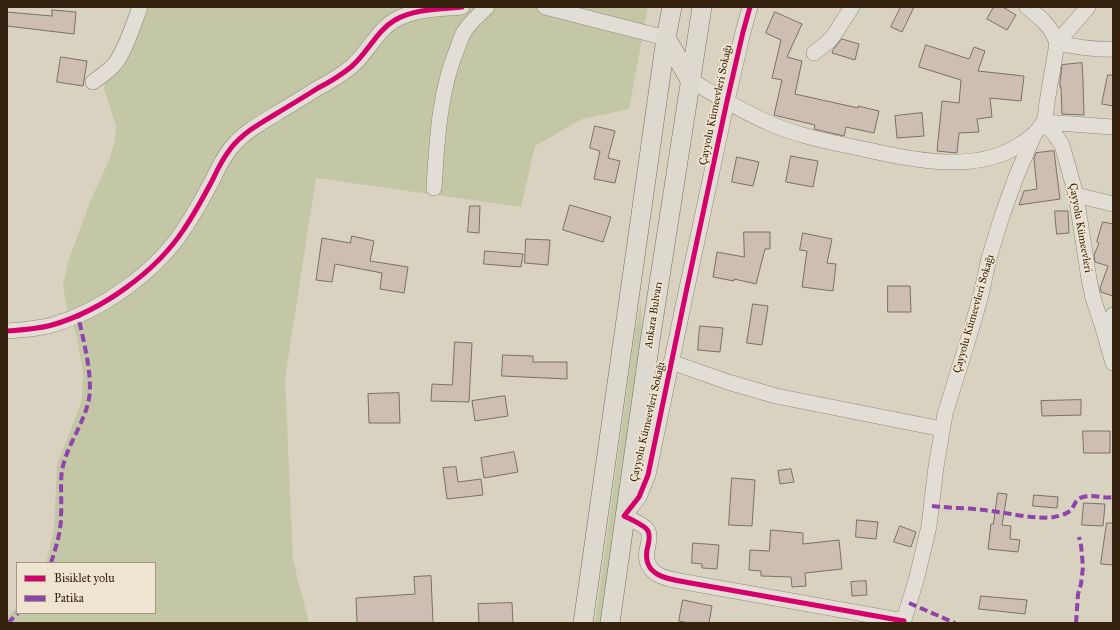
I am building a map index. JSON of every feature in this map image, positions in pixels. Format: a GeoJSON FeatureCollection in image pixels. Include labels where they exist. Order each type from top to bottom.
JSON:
{"type":"FeatureCollection","features":[{"type":"Feature","properties":{"kind":"main road"},"geometry":{"type":"LineString","coordinates":[[583,623],[666,38],[672,7]]}},
{"type":"Feature","properties":{"kind":"main road","name":"Ankara Bulvarı"},"geometry":{"type":"LineString","coordinates":[[610,623],[650,341],[702,7]]}},
{"type":"Feature","properties":{"kind":"main road"},"geometry":{"type":"LineString","coordinates":[[666,38],[690,80]]}},
{"type":"Feature","properties":{"kind":"street"},"geometry":{"type":"LineString","coordinates":[[93,82],[113,66],[119,58],[140,7]]}},
{"type":"Feature","properties":{"kind":"street"},"geometry":{"type":"LineString","coordinates":[[7,331],[39,328],[73,318],[113,297],[154,265],[169,250],[198,207],[221,163],[231,148],[242,136],[352,66],[380,33],[394,21],[406,15],[424,11],[462,7]]}},
{"type":"Feature","properties":{"kind":"street"},"geometry":{"type":"LineString","coordinates":[[434,188],[440,120],[445,86],[453,58],[464,32],[472,21],[487,7]]}},
{"type":"Feature","properties":{"kind":"street"},"geometry":{"type":"LineString","coordinates":[[546,7],[666,38]]}},
{"type":"Feature","properties":{"kind":"street","name":"Çayyolu Kümeevleri Sokağı"},"geometry":{"type":"LineString","coordinates":[[750,7],[727,101],[648,475],[638,497],[624,516],[644,527],[648,531],[647,562],[649,567],[660,576],[669,579],[903,622],[917,577],[930,526],[936,466],[942,429],[948,406],[972,327],[1000,223],[1016,176],[1039,128],[1057,43]]}},
{"type":"Feature","properties":{"kind":"street"},"geometry":{"type":"LineString","coordinates":[[814,53],[834,35],[852,7]]}},
{"type":"Feature","properties":{"kind":"street"},"geometry":{"type":"LineString","coordinates":[[1027,7],[1048,25],[1054,34],[1057,43]]}},
{"type":"Feature","properties":{"kind":"street"},"geometry":{"type":"LineString","coordinates":[[1057,43],[1088,7]]}},
{"type":"Feature","properties":{"kind":"street"},"geometry":{"type":"LineString","coordinates":[[1057,43],[1088,49],[1113,49]]}},
{"type":"Feature","properties":{"kind":"street","name":"Çayyolu Kümeevleri Sokağı"},"geometry":{"type":"LineString","coordinates":[[690,80],[759,118],[790,131],[842,144],[920,160],[963,162],[992,157],[1016,148],[1039,128]]}},
{"type":"Feature","properties":{"kind":"street"},"geometry":{"type":"LineString","coordinates":[[1039,128],[1113,127]]}},
{"type":"Feature","properties":{"kind":"street","name":"Çayyolu Kümeevleri"},"geometry":{"type":"LineString","coordinates":[[1039,128],[1056,136],[1062,145],[1076,195],[1093,298],[1108,331]]}},
{"type":"Feature","properties":{"kind":"street"},"geometry":{"type":"LineString","coordinates":[[1076,195],[1113,204]]}},
{"type":"Feature","properties":{"kind":"street"},"geometry":{"type":"LineString","coordinates":[[1113,315],[1108,331],[1113,363]]}},
{"type":"Feature","properties":{"kind":"street","name":"Çayyolu Kümeevleri Sokağı"},"geometry":{"type":"LineString","coordinates":[[671,362],[728,382],[776,396],[942,429]]}},
{"type":"Feature","properties":{"kind":"green space"},"geometry":{"type":"Polygon","coordinates":[[[131,7],[648,7],[629,109],[582,119],[535,146],[521,207],[316,178],[285,378],[293,560],[309,623],[7,623],[7,617],[16,608],[16,614],[156,614],[156,562],[46,562],[54,530],[57,464],[82,399],[83,374],[77,338],[67,307],[63,286],[69,259],[90,202],[109,160],[115,141],[116,126],[104,89],[107,62],[117,43],[131,7]]]}},
{"type":"Feature","properties":{"kind":"green space"},"geometry":{"type":"Polygon","coordinates":[[[641,302],[642,332],[601,623],[595,623],[635,331],[641,302]]]}},
{"type":"Feature","properties":{"kind":"building"},"geometry":{"type":"Polygon","coordinates":[[[901,7],[914,7],[902,32],[891,27],[901,7]]]}},
{"type":"Feature","properties":{"kind":"building"},"geometry":{"type":"Polygon","coordinates":[[[994,7],[1003,7],[1016,15],[1007,30],[987,19],[994,7]]]}},
{"type":"Feature","properties":{"kind":"building"},"geometry":{"type":"Polygon","coordinates":[[[52,10],[76,12],[74,34],[7,26],[7,12],[52,16],[52,10]]]}},
{"type":"Feature","properties":{"kind":"building"},"geometry":{"type":"Polygon","coordinates":[[[775,12],[802,24],[787,57],[802,61],[795,94],[858,108],[858,106],[879,111],[874,133],[846,127],[844,136],[814,129],[815,125],[774,115],[782,80],[772,78],[781,40],[766,33],[775,12]]]}},
{"type":"Feature","properties":{"kind":"building"},"geometry":{"type":"Polygon","coordinates":[[[842,39],[859,44],[855,60],[832,53],[842,39]]]}},
{"type":"Feature","properties":{"kind":"building"},"geometry":{"type":"Polygon","coordinates":[[[926,45],[969,59],[974,47],[985,51],[978,71],[1024,76],[1021,101],[990,98],[992,117],[977,119],[979,132],[959,133],[957,153],[937,151],[942,101],[959,103],[961,80],[919,67],[926,45]]]}},
{"type":"Feature","properties":{"kind":"building"},"geometry":{"type":"Polygon","coordinates":[[[61,57],[87,61],[83,86],[57,82],[61,57]]]}},
{"type":"Feature","properties":{"kind":"building"},"geometry":{"type":"Polygon","coordinates":[[[1082,63],[1084,115],[1062,114],[1060,82],[1062,65],[1082,63]]]}},
{"type":"Feature","properties":{"kind":"building"},"geometry":{"type":"Polygon","coordinates":[[[1108,75],[1113,75],[1113,106],[1102,104],[1108,75]]]}},
{"type":"Feature","properties":{"kind":"building"},"geometry":{"type":"Polygon","coordinates":[[[922,113],[924,136],[897,138],[895,116],[922,113]]]}},
{"type":"Feature","properties":{"kind":"building"},"geometry":{"type":"Polygon","coordinates":[[[595,126],[615,131],[608,158],[620,161],[615,183],[594,179],[600,151],[590,148],[595,126]]]}},
{"type":"Feature","properties":{"kind":"building"},"geometry":{"type":"Polygon","coordinates":[[[1054,151],[1060,199],[1019,205],[1024,191],[1037,189],[1034,159],[1036,153],[1054,151]]]}},
{"type":"Feature","properties":{"kind":"building"},"geometry":{"type":"Polygon","coordinates":[[[791,156],[818,161],[813,187],[786,182],[791,156]]]}},
{"type":"Feature","properties":{"kind":"building"},"geometry":{"type":"Polygon","coordinates":[[[737,157],[759,162],[753,186],[732,182],[737,157]]]}},
{"type":"Feature","properties":{"kind":"building"},"geometry":{"type":"Polygon","coordinates":[[[570,205],[611,217],[603,242],[563,230],[570,205]]]}},
{"type":"Feature","properties":{"kind":"building"},"geometry":{"type":"Polygon","coordinates":[[[470,206],[480,206],[479,233],[468,232],[470,206]]]}},
{"type":"Feature","properties":{"kind":"building"},"geometry":{"type":"Polygon","coordinates":[[[1055,211],[1068,211],[1069,233],[1057,234],[1055,211]]]}},
{"type":"Feature","properties":{"kind":"building"},"geometry":{"type":"Polygon","coordinates":[[[1103,222],[1113,224],[1113,296],[1101,292],[1100,288],[1108,266],[1095,262],[1094,255],[1099,243],[1097,242],[1103,222]]]}},
{"type":"Feature","properties":{"kind":"building"},"geometry":{"type":"Polygon","coordinates":[[[744,232],[770,232],[770,249],[765,249],[756,284],[734,279],[734,281],[713,277],[717,252],[744,257],[744,232]]]}},
{"type":"Feature","properties":{"kind":"building"},"geometry":{"type":"Polygon","coordinates":[[[803,233],[832,239],[827,263],[836,264],[833,291],[802,287],[807,251],[800,250],[803,233]]]}},
{"type":"Feature","properties":{"kind":"building"},"geometry":{"type":"Polygon","coordinates":[[[352,236],[374,241],[370,261],[408,267],[404,293],[380,289],[382,273],[335,264],[332,282],[316,280],[322,238],[350,243],[352,236]]]}},
{"type":"Feature","properties":{"kind":"building"},"geometry":{"type":"Polygon","coordinates":[[[526,239],[550,240],[548,265],[525,263],[526,239]]]}},
{"type":"Feature","properties":{"kind":"building"},"geometry":{"type":"Polygon","coordinates":[[[485,251],[523,254],[521,267],[484,264],[485,251]]]}},
{"type":"Feature","properties":{"kind":"building"},"geometry":{"type":"Polygon","coordinates":[[[888,286],[910,286],[911,312],[888,312],[888,286]]]}},
{"type":"Feature","properties":{"kind":"building"},"geometry":{"type":"Polygon","coordinates":[[[753,304],[768,306],[762,345],[747,343],[753,304]]]}},
{"type":"Feature","properties":{"kind":"building"},"geometry":{"type":"Polygon","coordinates":[[[700,326],[723,328],[720,352],[698,350],[700,326]]]}},
{"type":"Feature","properties":{"kind":"building"},"geometry":{"type":"Polygon","coordinates":[[[455,342],[472,343],[469,402],[431,401],[432,384],[452,385],[455,342]]]}},
{"type":"Feature","properties":{"kind":"building"},"geometry":{"type":"Polygon","coordinates":[[[503,355],[533,356],[533,362],[567,362],[567,379],[502,376],[503,355]]]}},
{"type":"Feature","properties":{"kind":"building"},"geometry":{"type":"Polygon","coordinates":[[[399,393],[400,423],[369,423],[368,394],[399,393]]]}},
{"type":"Feature","properties":{"kind":"building"},"geometry":{"type":"Polygon","coordinates":[[[505,396],[508,416],[475,421],[472,401],[505,396]]]}},
{"type":"Feature","properties":{"kind":"building"},"geometry":{"type":"Polygon","coordinates":[[[1081,400],[1081,415],[1042,416],[1041,401],[1081,400]]]}},
{"type":"Feature","properties":{"kind":"building"},"geometry":{"type":"Polygon","coordinates":[[[1083,431],[1110,431],[1110,453],[1084,453],[1083,431]]]}},
{"type":"Feature","properties":{"kind":"building"},"geometry":{"type":"Polygon","coordinates":[[[514,452],[518,472],[484,478],[481,458],[514,452]]]}},
{"type":"Feature","properties":{"kind":"building"},"geometry":{"type":"Polygon","coordinates":[[[456,467],[458,482],[481,479],[483,495],[447,499],[443,468],[456,467]]]}},
{"type":"Feature","properties":{"kind":"building"},"geometry":{"type":"Polygon","coordinates":[[[791,469],[794,482],[780,484],[778,471],[791,469]]]}},
{"type":"Feature","properties":{"kind":"building"},"geometry":{"type":"Polygon","coordinates":[[[732,478],[755,480],[752,526],[729,525],[732,478]]]}},
{"type":"Feature","properties":{"kind":"building"},"geometry":{"type":"Polygon","coordinates":[[[998,493],[1007,494],[1002,525],[1011,526],[1010,539],[1020,540],[1018,552],[988,549],[991,524],[993,524],[998,493]]]}},
{"type":"Feature","properties":{"kind":"building"},"geometry":{"type":"Polygon","coordinates":[[[1034,495],[1058,497],[1057,508],[1033,506],[1034,495]]]}},
{"type":"Feature","properties":{"kind":"building"},"geometry":{"type":"Polygon","coordinates":[[[1084,503],[1105,504],[1103,526],[1082,525],[1084,503]]]}},
{"type":"Feature","properties":{"kind":"building"},"geometry":{"type":"Polygon","coordinates":[[[857,520],[878,522],[876,539],[856,537],[857,520]]]}},
{"type":"Feature","properties":{"kind":"building"},"geometry":{"type":"Polygon","coordinates":[[[1107,523],[1113,523],[1113,565],[1101,564],[1107,523]]]}},
{"type":"Feature","properties":{"kind":"building"},"geometry":{"type":"Polygon","coordinates":[[[900,526],[916,532],[911,547],[894,542],[900,526]]]}},
{"type":"Feature","properties":{"kind":"building"},"geometry":{"type":"Polygon","coordinates":[[[771,530],[803,533],[803,544],[839,540],[842,569],[805,573],[806,586],[792,587],[791,577],[761,576],[761,571],[749,570],[750,550],[769,551],[771,530]]]}},
{"type":"Feature","properties":{"kind":"building"},"geometry":{"type":"Polygon","coordinates":[[[693,543],[719,545],[717,569],[702,568],[702,564],[692,563],[693,543]]]}},
{"type":"Feature","properties":{"kind":"building"},"geometry":{"type":"Polygon","coordinates":[[[431,576],[433,623],[357,623],[356,598],[415,594],[414,577],[431,576]]]}},
{"type":"Feature","properties":{"kind":"building"},"geometry":{"type":"Polygon","coordinates":[[[866,581],[867,595],[852,596],[851,582],[866,581]]]}},
{"type":"Feature","properties":{"kind":"building"},"geometry":{"type":"Polygon","coordinates":[[[981,596],[1027,600],[1025,614],[979,609],[981,596]]]}},
{"type":"Feature","properties":{"kind":"building"},"geometry":{"type":"Polygon","coordinates":[[[683,600],[712,606],[709,623],[689,623],[679,621],[683,600]]]}},
{"type":"Feature","properties":{"kind":"building"},"geometry":{"type":"Polygon","coordinates":[[[512,603],[513,623],[479,623],[478,604],[512,603]]]}},
{"type":"Feature","properties":{"kind":"marked path"},"geometry":{"type":"LineString","coordinates":[[51,562],[60,528],[61,481],[64,461],[87,408],[89,399],[89,368],[78,315]]}},
{"type":"Feature","properties":{"kind":"marked path"},"geometry":{"type":"LineString","coordinates":[[932,506],[978,509],[1029,517],[1046,518],[1056,517],[1067,513],[1077,501],[1083,497],[1113,497]]}},
{"type":"Feature","properties":{"kind":"marked path"},"geometry":{"type":"LineString","coordinates":[[1076,623],[1078,594],[1083,567],[1079,537]]}},
{"type":"Feature","properties":{"kind":"marked path"},"geometry":{"type":"LineString","coordinates":[[909,603],[955,623]]}},
{"type":"Feature","properties":{"kind":"marked path"},"geometry":{"type":"LineString","coordinates":[[8,623],[17,614]]}},
{"type":"Feature","properties":{"kind":"cycle path"},"geometry":{"type":"LineString","coordinates":[[7,331],[24,330],[52,325],[71,319],[108,300],[126,288],[143,275],[172,245],[196,211],[226,155],[246,133],[347,70],[357,61],[382,30],[395,20],[402,16],[419,12],[462,7]]}},
{"type":"Feature","properties":{"kind":"cycle path"},"geometry":{"type":"LineString","coordinates":[[750,7],[727,101],[648,475],[639,497],[624,516],[647,529],[649,533],[647,550],[649,565],[652,570],[664,577],[678,581],[904,621]]}}]}
